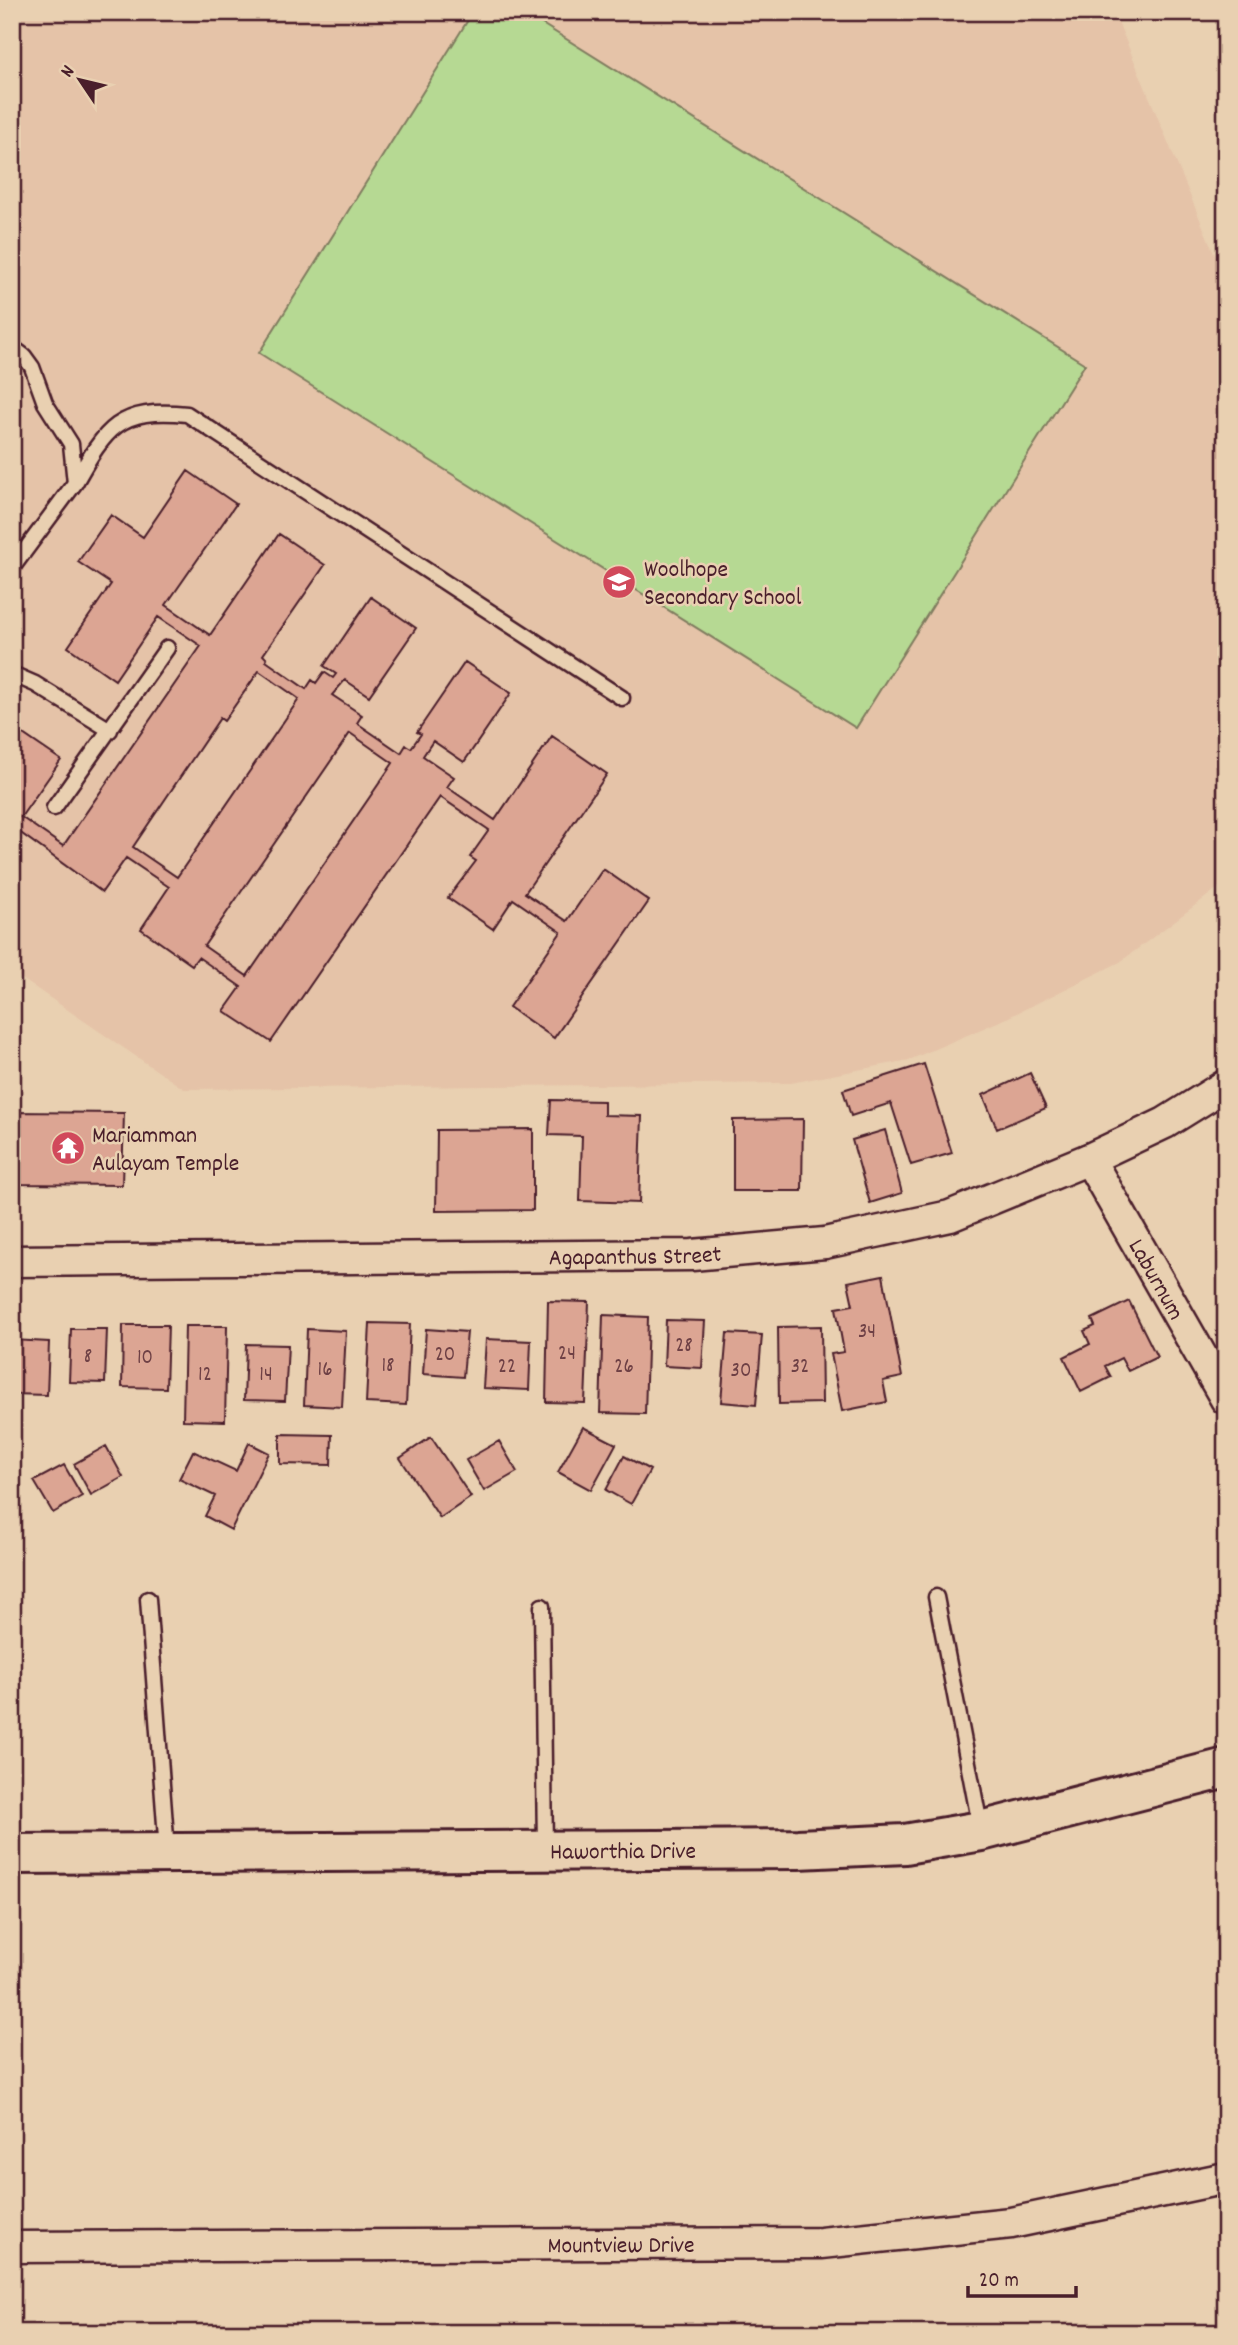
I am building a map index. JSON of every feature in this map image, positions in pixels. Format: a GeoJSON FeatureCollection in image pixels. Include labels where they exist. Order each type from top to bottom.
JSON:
{"type":"FeatureCollection","features":[{"type":"Feature","properties":{"kind":"street","name":"Agapanthus Street"},"geometry":{"type":"LineString","coordinates":[[12,1261],[692,1255],[825,1243],[950,1216],[1089,1159],[1165,1123],[1226,1085]]}},
{"type":"Feature","properties":{"kind":"street","name":"Laburnum"},"geometry":{"type":"LineString","coordinates":[[1089,1159],[1226,1399]]}},
{"type":"Feature","properties":{"kind":"street","name":"Haworthia Drive"},"geometry":{"type":"LineString","coordinates":[[12,1854],[825,1847],[905,1844],[981,1831],[1226,1768]]}},
{"type":"Feature","properties":{"kind":"street","name":"Mountview Drive"},"geometry":{"type":"LineString","coordinates":[[12,2247],[821,2243],[1011,2223],[1226,2178]]}},
{"type":"Feature","properties":{"kind":"lane"},"geometry":{"type":"LineString","coordinates":[[12,347],[24,356],[32,367],[45,403],[71,444],[75,483]]}},
{"type":"Feature","properties":{"kind":"lane"},"geometry":{"type":"LineString","coordinates":[[12,568],[75,483],[99,441],[122,421],[156,411],[187,414],[622,698]]}},
{"type":"Feature","properties":{"kind":"lane"},"geometry":{"type":"LineString","coordinates":[[54,808],[167,648]]}},
{"type":"Feature","properties":{"kind":"lane"},"geometry":{"type":"LineString","coordinates":[[12,674],[34,684],[110,730]]}},
{"type":"Feature","properties":{"kind":"lane"},"geometry":{"type":"LineString","coordinates":[[936,1597],[981,1831]]}},
{"type":"Feature","properties":{"kind":"lane"},"geometry":{"type":"LineString","coordinates":[[148,1599],[167,1852]]}},
{"type":"Feature","properties":{"kind":"lane"},"geometry":{"type":"LineString","coordinates":[[542,1606],[545,1850]]}},
{"type":"Feature","properties":{"kind":"shaded area","name":"Woolhope Secondary School"},"geometry":{"type":"Polygon","coordinates":[[[12,12],[1114,12],[1226,282],[1226,882],[1120,962],[1007,1018],[909,1060],[791,1083],[184,1089],[12,972],[12,12]]]}},
{"type":"Feature","properties":{"kind":"green space"},"geometry":{"type":"Polygon","coordinates":[[[473,12],[523,12],[1085,364],[856,728],[259,353],[473,12]]]}},
{"type":"Feature","properties":{"kind":"building"},"geometry":{"type":"Polygon","coordinates":[[[188,471],[236,504],[166,605],[210,635],[279,534],[325,565],[263,655],[266,661],[306,689],[312,680],[316,683],[324,672],[333,678],[336,674],[324,666],[371,597],[416,628],[369,696],[345,680],[332,695],[362,715],[357,723],[401,753],[406,745],[411,748],[421,734],[417,732],[465,662],[511,693],[464,762],[433,741],[423,756],[454,777],[447,787],[495,820],[552,736],[607,774],[525,893],[567,921],[603,869],[649,901],[554,1038],[509,1007],[561,932],[513,899],[493,929],[448,898],[476,861],[470,857],[489,830],[440,797],[271,1042],[224,1011],[241,987],[198,957],[192,965],[141,929],[169,887],[126,858],[102,892],[15,829],[12,833],[14,728],[61,760],[21,817],[63,846],[201,646],[158,617],[115,680],[68,647],[111,584],[78,562],[111,515],[143,537],[188,471]],[[259,671],[224,721],[220,718],[133,847],[177,877],[299,699],[259,671]],[[350,733],[204,946],[247,976],[393,763],[350,733]]]}},
{"type":"Feature","properties":{"kind":"building"},"geometry":{"type":"Polygon","coordinates":[[[924,1064],[952,1153],[911,1165],[891,1103],[851,1116],[843,1090],[924,1064]]]}},
{"type":"Feature","properties":{"kind":"building"},"geometry":{"type":"Polygon","coordinates":[[[1030,1073],[1046,1108],[997,1129],[983,1095],[1030,1073]]]}},
{"type":"Feature","properties":{"kind":"building"},"geometry":{"type":"Polygon","coordinates":[[[551,1100],[604,1101],[604,1115],[642,1116],[639,1203],[580,1201],[582,1136],[549,1135],[551,1100]]]}},
{"type":"Feature","properties":{"kind":"building","name":"Mariamman Aulayam Temple"},"geometry":{"type":"Polygon","coordinates":[[[12,1112],[124,1113],[122,1185],[12,1184],[12,1112]]]}},
{"type":"Feature","properties":{"kind":"building"},"geometry":{"type":"Polygon","coordinates":[[[803,1119],[802,1191],[733,1191],[733,1120],[803,1119]]]}},
{"type":"Feature","properties":{"kind":"building"},"geometry":{"type":"Polygon","coordinates":[[[533,1129],[533,1210],[436,1211],[437,1130],[533,1129]]]}},
{"type":"Feature","properties":{"kind":"building"},"geometry":{"type":"Polygon","coordinates":[[[885,1130],[902,1193],[870,1203],[852,1140],[885,1130]]]}},
{"type":"Feature","properties":{"kind":"building"},"geometry":{"type":"Polygon","coordinates":[[[883,1275],[902,1377],[883,1381],[887,1402],[842,1411],[831,1354],[844,1352],[836,1308],[853,1305],[848,1282],[883,1275]]]}},
{"type":"Feature","properties":{"kind":"building"},"geometry":{"type":"Polygon","coordinates":[[[548,1301],[589,1302],[585,1403],[546,1402],[548,1301]]]}},
{"type":"Feature","properties":{"kind":"building"},"geometry":{"type":"Polygon","coordinates":[[[1129,1301],[1157,1357],[1128,1371],[1121,1358],[1105,1366],[1111,1377],[1081,1392],[1064,1357],[1090,1344],[1084,1331],[1095,1326],[1092,1319],[1129,1301]]]}},
{"type":"Feature","properties":{"kind":"building"},"geometry":{"type":"Polygon","coordinates":[[[603,1315],[648,1317],[645,1414],[600,1413],[603,1315]]]}},
{"type":"Feature","properties":{"kind":"building"},"geometry":{"type":"Polygon","coordinates":[[[666,1320],[705,1321],[702,1368],[664,1366],[666,1320]]]}},
{"type":"Feature","properties":{"kind":"building"},"geometry":{"type":"Polygon","coordinates":[[[370,1323],[410,1324],[406,1405],[366,1403],[370,1323]]]}},
{"type":"Feature","properties":{"kind":"building"},"geometry":{"type":"Polygon","coordinates":[[[123,1325],[168,1325],[166,1388],[122,1387],[123,1325]]]}},
{"type":"Feature","properties":{"kind":"building"},"geometry":{"type":"Polygon","coordinates":[[[185,1326],[227,1326],[225,1421],[183,1420],[185,1326]]]}},
{"type":"Feature","properties":{"kind":"building"},"geometry":{"type":"Polygon","coordinates":[[[821,1326],[822,1403],[779,1404],[778,1327],[821,1326]]]}},
{"type":"Feature","properties":{"kind":"building"},"geometry":{"type":"Polygon","coordinates":[[[71,1329],[107,1329],[105,1383],[69,1382],[71,1329]]]}},
{"type":"Feature","properties":{"kind":"building"},"geometry":{"type":"Polygon","coordinates":[[[307,1329],[346,1331],[342,1407],[304,1405],[307,1329]]]}},
{"type":"Feature","properties":{"kind":"building"},"geometry":{"type":"Polygon","coordinates":[[[426,1329],[467,1332],[463,1377],[423,1374],[426,1329]]]}},
{"type":"Feature","properties":{"kind":"building"},"geometry":{"type":"Polygon","coordinates":[[[727,1333],[762,1335],[756,1405],[721,1402],[727,1333]]]}},
{"type":"Feature","properties":{"kind":"building"},"geometry":{"type":"Polygon","coordinates":[[[486,1339],[531,1341],[529,1390],[483,1388],[486,1339]]]}},
{"type":"Feature","properties":{"kind":"building"},"geometry":{"type":"Polygon","coordinates":[[[12,1340],[49,1342],[47,1395],[12,1394],[12,1340]]]}},
{"type":"Feature","properties":{"kind":"building"},"geometry":{"type":"Polygon","coordinates":[[[246,1344],[288,1345],[285,1401],[244,1400],[246,1344]]]}},
{"type":"Feature","properties":{"kind":"building"},"geometry":{"type":"Polygon","coordinates":[[[583,1427],[616,1444],[591,1490],[558,1472],[583,1427]]]}},
{"type":"Feature","properties":{"kind":"building"},"geometry":{"type":"Polygon","coordinates":[[[280,1434],[332,1435],[331,1465],[280,1464],[280,1434]]]}},
{"type":"Feature","properties":{"kind":"building"},"geometry":{"type":"Polygon","coordinates":[[[431,1437],[471,1497],[440,1518],[400,1458],[431,1437]]]}},
{"type":"Feature","properties":{"kind":"building"},"geometry":{"type":"Polygon","coordinates":[[[499,1441],[517,1472],[484,1491],[466,1460],[499,1441]]]}},
{"type":"Feature","properties":{"kind":"building"},"geometry":{"type":"Polygon","coordinates":[[[249,1443],[269,1453],[231,1530],[205,1516],[215,1496],[179,1479],[193,1451],[236,1471],[249,1443]]]}},
{"type":"Feature","properties":{"kind":"building"},"geometry":{"type":"Polygon","coordinates":[[[106,1446],[123,1477],[91,1495],[74,1464],[106,1446]]]}},
{"type":"Feature","properties":{"kind":"building"},"geometry":{"type":"Polygon","coordinates":[[[624,1456],[650,1470],[631,1504],[606,1490],[624,1456]]]}},
{"type":"Feature","properties":{"kind":"building"},"geometry":{"type":"Polygon","coordinates":[[[64,1465],[82,1496],[53,1513],[34,1481],[64,1465]]]}},
{"type":"Feature","properties":{"kind":"place","name":"Woolhope Secondary School"},"geometry":{"type":"Point","coordinates":[619,582]}},
{"type":"Feature","properties":{"kind":"place","name":"Mariamman Aulayam Temple"},"geometry":{"type":"Point","coordinates":[68,1148]}}]}
